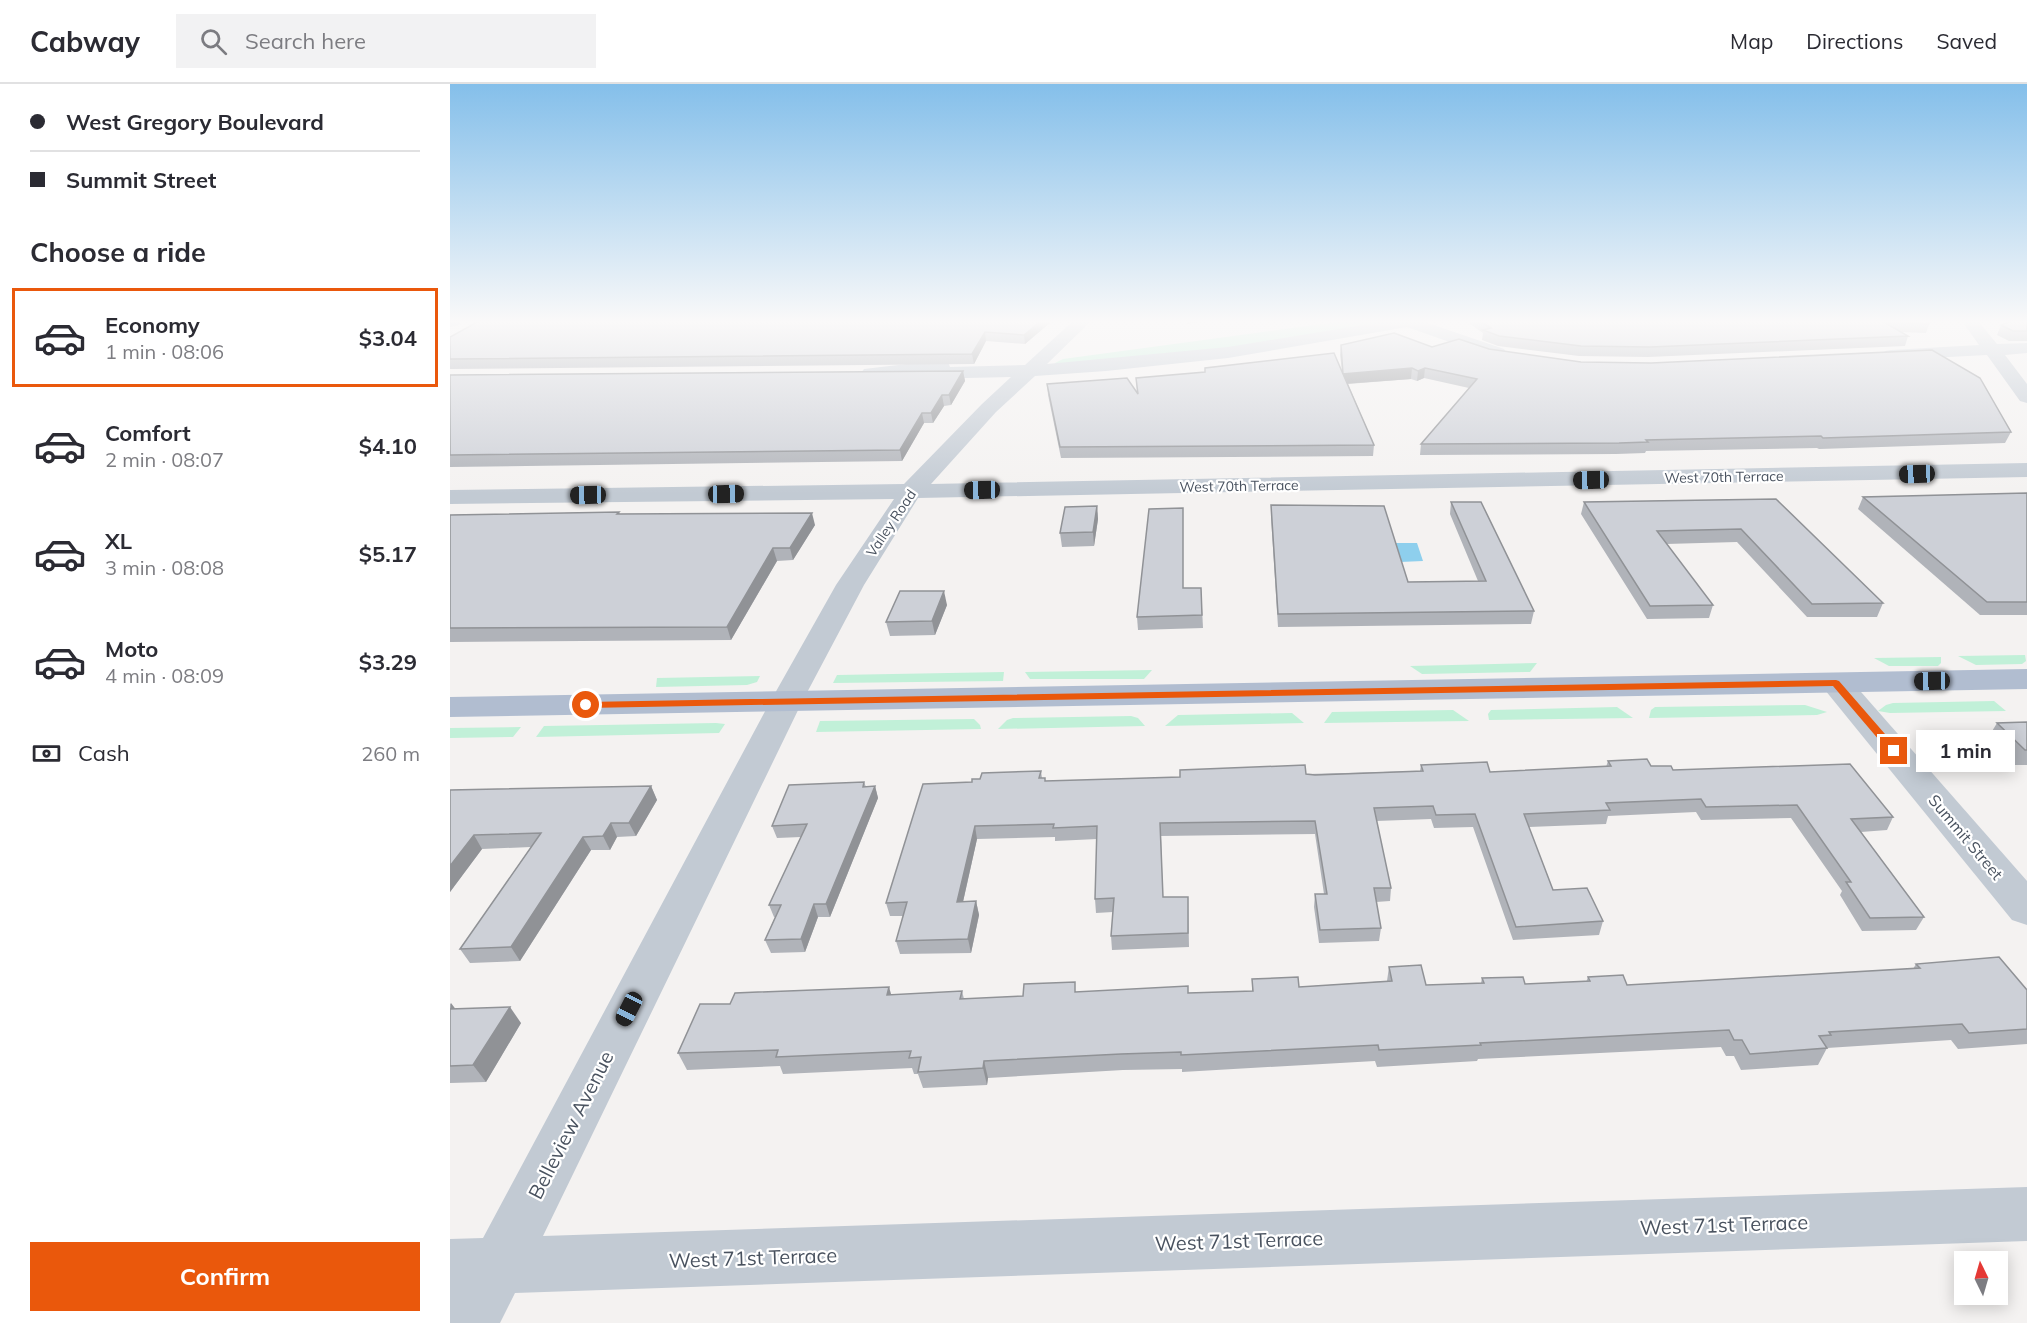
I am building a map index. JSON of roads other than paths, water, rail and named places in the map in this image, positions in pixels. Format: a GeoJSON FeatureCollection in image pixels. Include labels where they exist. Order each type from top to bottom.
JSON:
{"type":"FeatureCollection","features":[{"type":"Feature","properties":{"kind":"main road"},"geometry":{"type":"LineString","coordinates":[[450,707],[2027,679]]}},
{"type":"Feature","properties":{"kind":"street","name":"Valley Road"},"geometry":{"type":"LineString","coordinates":[[786,702],[850,585],[911,492],[989,408],[1020,379]]}},
{"type":"Feature","properties":{"kind":"street"},"geometry":{"type":"LineString","coordinates":[[2013,379],[2027,398]]}},
{"type":"Feature","properties":{"kind":"street","name":"West 70th Terrace"},"geometry":{"type":"LineString","coordinates":[[450,497],[911,492],[2027,470]]}},
{"type":"Feature","properties":{"kind":"street","name":"Summit Street"},"geometry":{"type":"LineString","coordinates":[[1836,683],[2027,909]]}},
{"type":"Feature","properties":{"kind":"street","name":"Belleview Avenue"},"geometry":{"type":"LineString","coordinates":[[469,1323],[474,1266],[786,702]]}},
{"type":"Feature","properties":{"kind":"street","name":"West 71st Terrace"},"geometry":{"type":"LineString","coordinates":[[474,1266],[2027,1214]]}},
{"type":"Feature","properties":{"kind":"water"},"geometry":{"type":"Polygon","coordinates":[[[1394,543],[1417,543],[1423,561],[1400,562],[1394,543]]]}}]}
